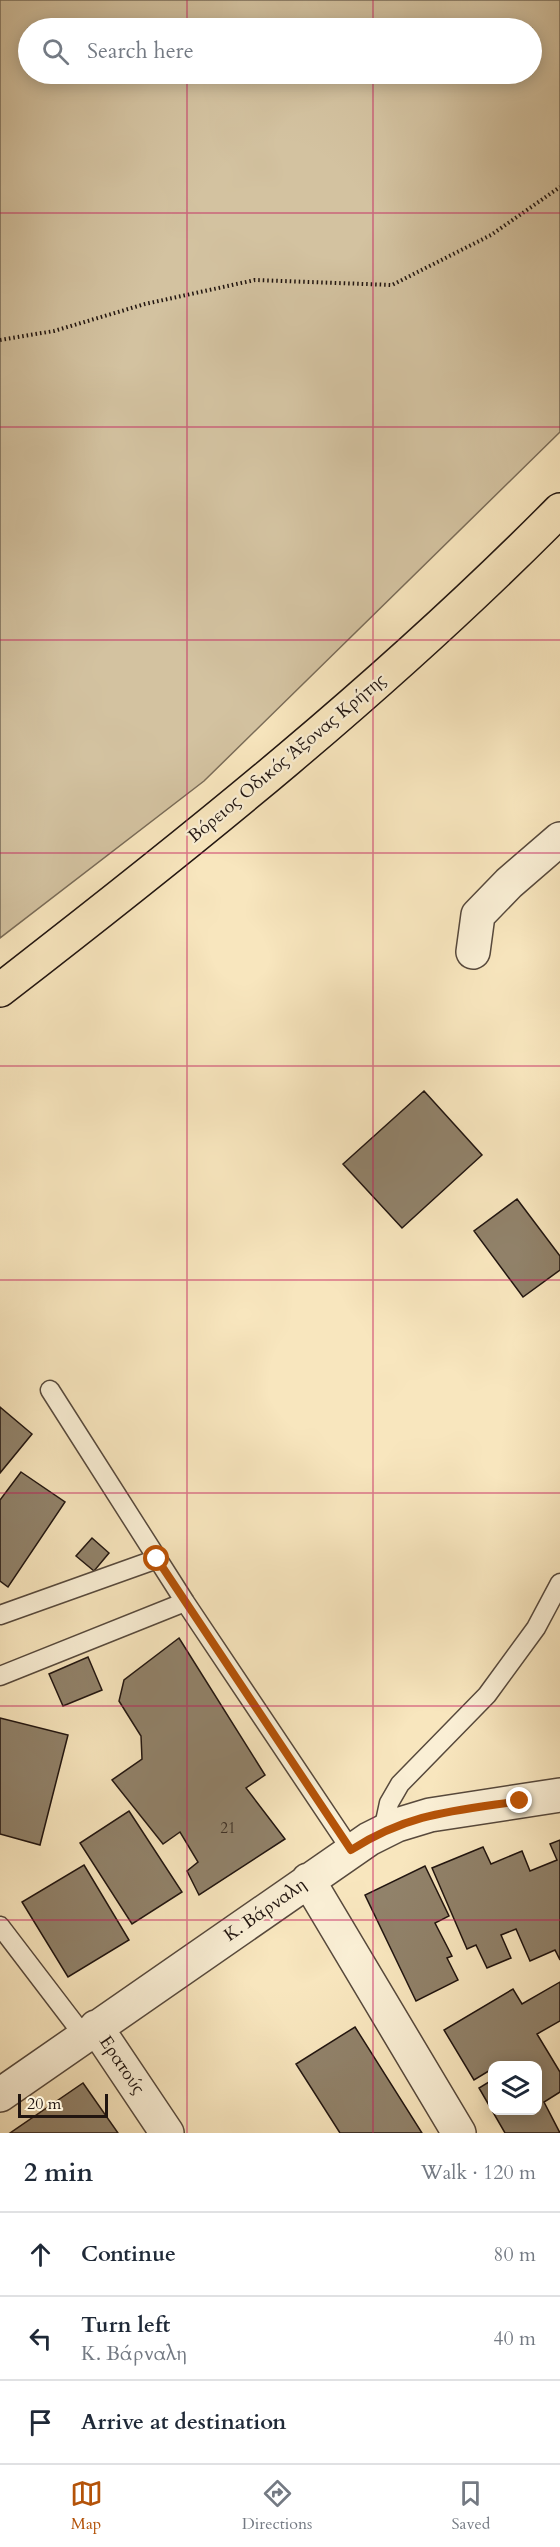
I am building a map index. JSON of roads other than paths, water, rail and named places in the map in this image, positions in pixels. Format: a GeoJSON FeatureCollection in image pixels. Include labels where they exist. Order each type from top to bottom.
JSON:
{"type":"FeatureCollection","features":[{"type":"Feature","properties":{"kind":"highway","name":"Βόρειος Οδικός Άξονας Κρήτης"},"geometry":{"type":"LineString","coordinates":[[0,990],[118,899],[392,669],[560,510]]}},
{"type":"Feature","properties":{"kind":"street"},"geometry":{"type":"LineString","coordinates":[[473,951],[478,915],[509,883],[560,839]]}},
{"type":"Feature","properties":{"kind":"street","name":"Κ. Βάρναλη"},"geometry":{"type":"LineString","coordinates":[[0,2095],[351,1850],[383,1832],[406,1821],[430,1815],[560,1795]]}},
{"type":"Feature","properties":{"kind":"street"},"geometry":{"type":"LineString","coordinates":[[308,1880],[459,2133]]}},
{"type":"Feature","properties":{"kind":"street","name":"Ερατούς"},"geometry":{"type":"LineString","coordinates":[[90,2031],[167,2133]]}},
{"type":"Feature","properties":{"kind":"lane"},"geometry":{"type":"LineString","coordinates":[[50,1390],[185,1602],[351,1850]]}},
{"type":"Feature","properties":{"kind":"lane"},"geometry":{"type":"LineString","coordinates":[[0,1615],[157,1559]]}},
{"type":"Feature","properties":{"kind":"lane"},"geometry":{"type":"LineString","coordinates":[[383,1832],[389,1803],[400,1784],[488,1695],[536,1628],[560,1583]]}},
{"type":"Feature","properties":{"kind":"lane"},"geometry":{"type":"LineString","coordinates":[[0,1676],[185,1602]]}},
{"type":"Feature","properties":{"kind":"lane"},"geometry":{"type":"LineString","coordinates":[[0,1926],[90,2031]]}}]}
